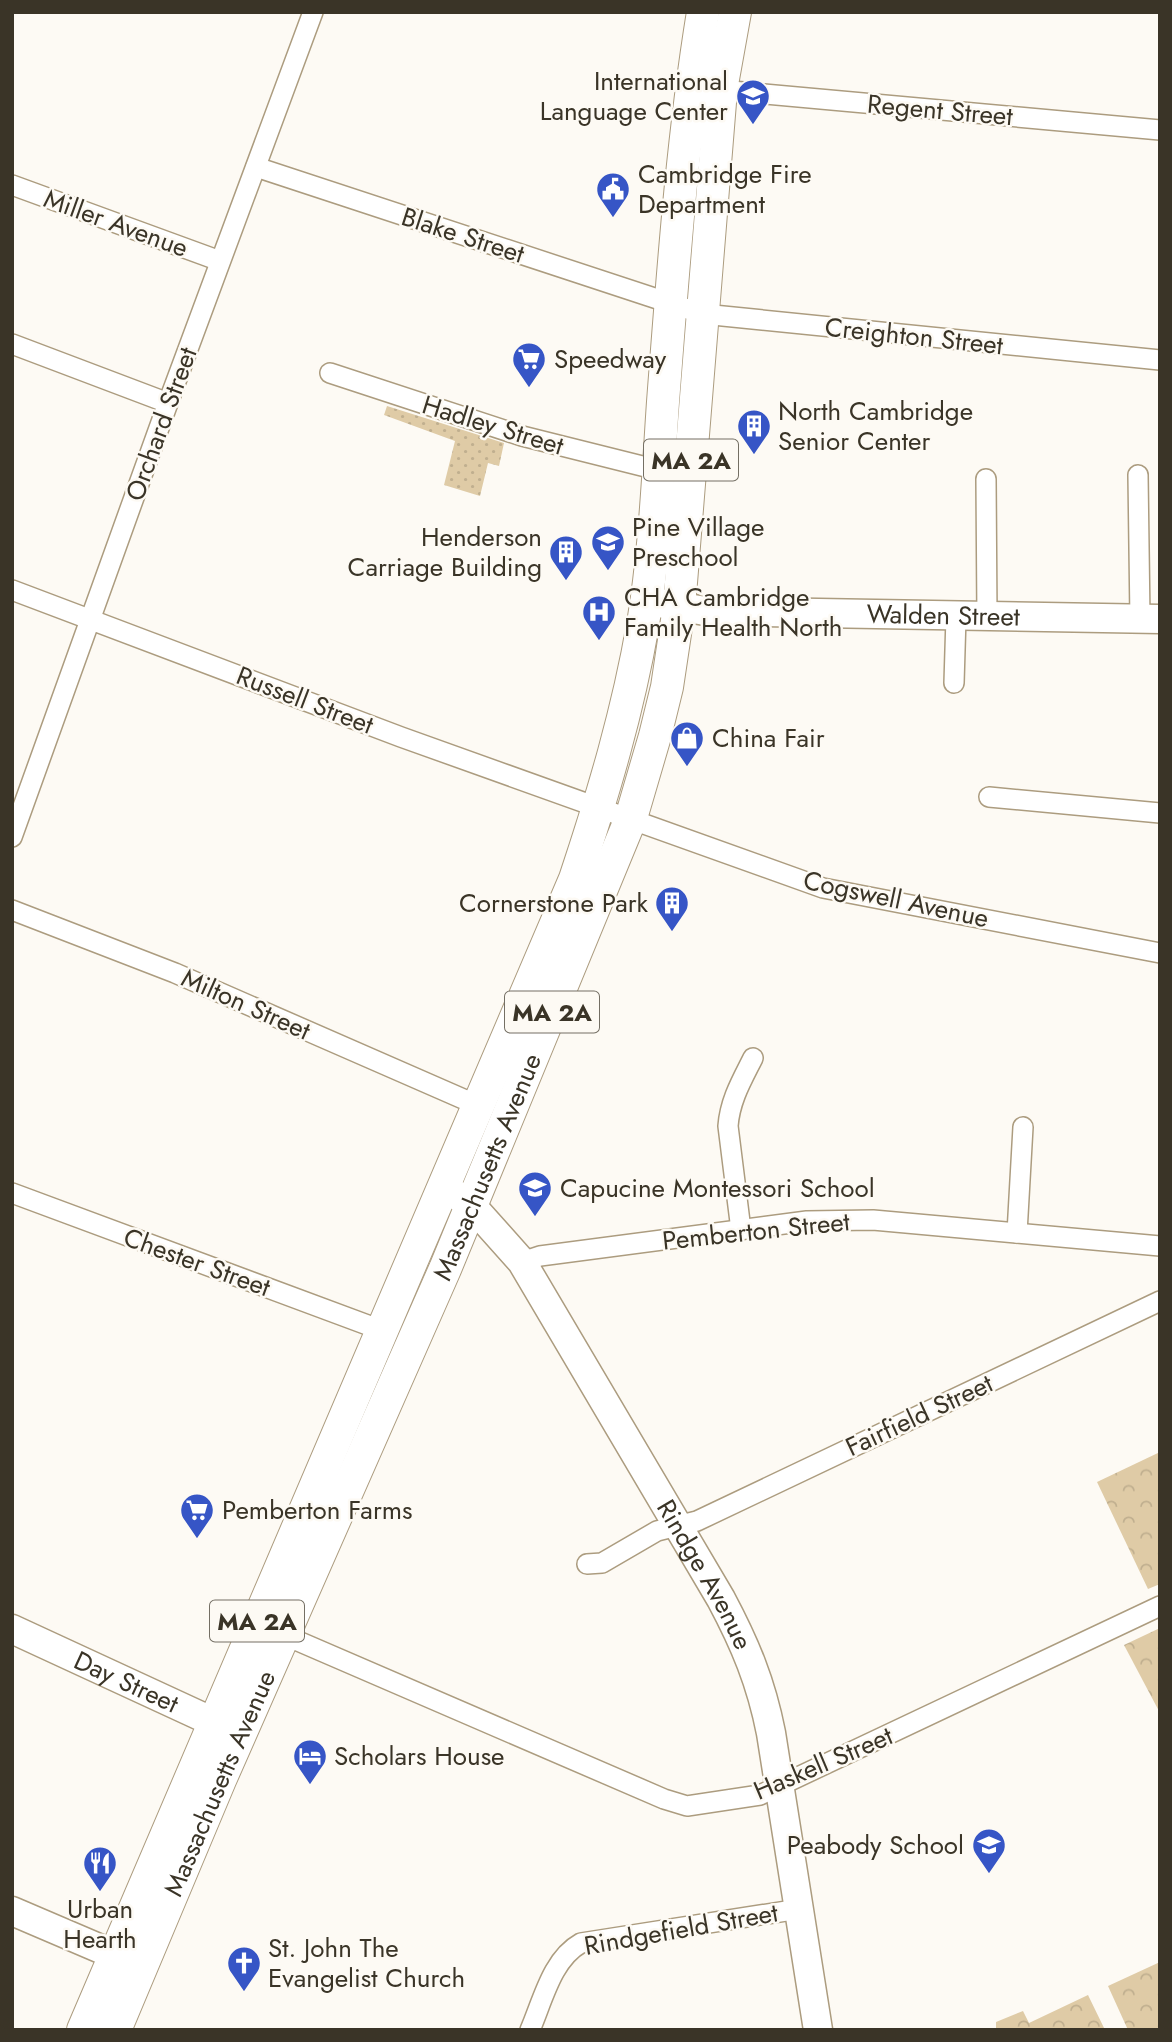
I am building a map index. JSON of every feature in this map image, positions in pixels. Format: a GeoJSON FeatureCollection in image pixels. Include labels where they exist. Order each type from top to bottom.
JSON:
{"type":"FeatureCollection","features":[{"type":"Feature","properties":{"kind":"main road","name":"Massachusetts Avenue"},"geometry":{"type":"LineString","coordinates":[[108,2025],[128,1961],[227,1729],[300,1520],[575,879],[599,807],[628,702],[646,600],[670,303],[693,75],[704,12]]}},
{"type":"Feature","properties":{"kind":"main road","name":"Massachusetts Avenue"},"geometry":{"type":"LineString","coordinates":[[227,1729],[284,1635],[471,1206],[631,818],[656,736],[667,687],[679,607],[721,90],[735,12]]}},
{"type":"Feature","properties":{"kind":"main road"},"geometry":{"type":"LineString","coordinates":[[300,1520],[329,1534]]}},
{"type":"Feature","properties":{"kind":"street","name":"Orchard Street"},"geometry":{"type":"LineString","coordinates":[[12,837],[168,403],[313,12]]}},
{"type":"Feature","properties":{"kind":"street","name":"Regent Street"},"geometry":{"type":"LineString","coordinates":[[721,90],[1160,130]]}},
{"type":"Feature","properties":{"kind":"street","name":"Blake Street"},"geometry":{"type":"LineString","coordinates":[[256,167],[670,303]]}},
{"type":"Feature","properties":{"kind":"street","name":"Miller Avenue"},"geometry":{"type":"LineString","coordinates":[[12,185],[220,261]]}},
{"type":"Feature","properties":{"kind":"street","name":"Creighton Street"},"geometry":{"type":"LineString","coordinates":[[670,303],[703,314],[1160,359]]}},
{"type":"Feature","properties":{"kind":"street"},"geometry":{"type":"LineString","coordinates":[[12,344],[168,403]]}},
{"type":"Feature","properties":{"kind":"street","name":"Hadley Street"},"geometry":{"type":"LineString","coordinates":[[330,373],[522,436],[658,470]]}},
{"type":"Feature","properties":{"kind":"street"},"geometry":{"type":"LineString","coordinates":[[1138,475],[1150,619]]}},
{"type":"Feature","properties":{"kind":"street"},"geometry":{"type":"LineString","coordinates":[[986,479],[987,617]]}},
{"type":"Feature","properties":{"kind":"street","name":"Russell Street"},"geometry":{"type":"LineString","coordinates":[[12,590],[401,737],[599,807]]}},
{"type":"Feature","properties":{"kind":"street","name":"Walden Street"},"geometry":{"type":"LineString","coordinates":[[646,600],[705,611],[1150,619]]}},
{"type":"Feature","properties":{"kind":"street"},"geometry":{"type":"LineString","coordinates":[[954,683],[956,617]]}},
{"type":"Feature","properties":{"kind":"street"},"geometry":{"type":"LineString","coordinates":[[989,797],[1160,813]]}},
{"type":"Feature","properties":{"kind":"street","name":"Cogswell Avenue"},"geometry":{"type":"LineString","coordinates":[[599,807],[823,888],[1160,953]]}},
{"type":"Feature","properties":{"kind":"street","name":"Milton Street"},"geometry":{"type":"LineString","coordinates":[[12,909],[174,973],[477,1105]]}},
{"type":"Feature","properties":{"kind":"street"},"geometry":{"type":"LineString","coordinates":[[741,1230],[729,1111],[753,1058]]}},
{"type":"Feature","properties":{"kind":"street"},"geometry":{"type":"LineString","coordinates":[[1017,1233],[1023,1127]]}},
{"type":"Feature","properties":{"kind":"street","name":"Rindge Avenue"},"geometry":{"type":"LineString","coordinates":[[444,1185],[471,1206],[522,1262],[721,1599],[755,1668],[764,1696],[780,1785],[818,2030]]}},
{"type":"Feature","properties":{"kind":"street","name":"Chester Street"},"geometry":{"type":"LineString","coordinates":[[12,1193],[381,1331]]}},
{"type":"Feature","properties":{"kind":"street","name":"Pemberton Street"},"geometry":{"type":"LineString","coordinates":[[522,1262],[540,1256],[807,1221],[873,1220],[1160,1246]]}},
{"type":"Feature","properties":{"kind":"street","name":"Fairfield Street"},"geometry":{"type":"LineString","coordinates":[[587,1564],[602,1563],[657,1531],[697,1521],[1160,1301]]}},
{"type":"Feature","properties":{"kind":"street","name":"Haskell Street"},"geometry":{"type":"LineString","coordinates":[[284,1635],[664,1799],[687,1806],[760,1795],[1160,1606]]}},
{"type":"Feature","properties":{"kind":"street","name":"Day Street"},"geometry":{"type":"LineString","coordinates":[[12,1629],[227,1729]]}},
{"type":"Feature","properties":{"kind":"street","name":"Rindgefield Street"},"geometry":{"type":"LineString","coordinates":[[530,2030],[558,1964],[568,1950],[581,1943],[799,1909]]}},
{"type":"Feature","properties":{"kind":"street"},"geometry":{"type":"LineString","coordinates":[[12,1911],[128,1961]]}},
{"type":"Feature","properties":{"kind":"green space"},"geometry":{"type":"Polygon","coordinates":[[[387,406],[504,443],[499,466],[488,463],[480,496],[444,485],[455,441],[384,415],[387,406]]]}},
{"type":"Feature","properties":{"kind":"green space"},"geometry":{"type":"Polygon","coordinates":[[[1160,1452],[1160,1584],[1148,1589],[1097,1482],[1160,1452]]]}},
{"type":"Feature","properties":{"kind":"green space"},"geometry":{"type":"Polygon","coordinates":[[[1160,1628],[1160,1713],[1124,1645],[1160,1628]]]}},
{"type":"Feature","properties":{"kind":"green space"},"geometry":{"type":"Polygon","coordinates":[[[1160,1962],[1160,2028],[1128,2030],[1108,1986],[1160,1962]]]}},
{"type":"Feature","properties":{"kind":"green space"},"geometry":{"type":"Polygon","coordinates":[[[1088,1995],[1105,2030],[996,2030],[996,2022],[1023,2011],[1029,2023],[1088,1995]]]}},
{"type":"Feature","properties":{"kind":"place","name":"International Language Center"},"geometry":{"type":"Point","coordinates":[753,126]}},
{"type":"Feature","properties":{"kind":"place","name":"Cambridge Fire Department"},"geometry":{"type":"Point","coordinates":[613,219]}},
{"type":"Feature","properties":{"kind":"place","name":"Speedway"},"geometry":{"type":"Point","coordinates":[529,389]}},
{"type":"Feature","properties":{"kind":"place","name":"North Cambridge Senior Center"},"geometry":{"type":"Point","coordinates":[754,456]}},
{"type":"Feature","properties":{"kind":"place","name":"Pine Village Preschool"},"geometry":{"type":"Point","coordinates":[608,572]}},
{"type":"Feature","properties":{"kind":"place","name":"Henderson Carriage Building"},"geometry":{"type":"Point","coordinates":[566,582]}},
{"type":"Feature","properties":{"kind":"place","name":"CHA Cambridge Family Health North"},"geometry":{"type":"Point","coordinates":[599,642]}},
{"type":"Feature","properties":{"kind":"place","name":"China Fair"},"geometry":{"type":"Point","coordinates":[687,768]}},
{"type":"Feature","properties":{"kind":"place","name":"Cornerstone Park"},"geometry":{"type":"Point","coordinates":[672,933]}},
{"type":"Feature","properties":{"kind":"place","name":"Capucine Montessori School"},"geometry":{"type":"Point","coordinates":[535,1218]}},
{"type":"Feature","properties":{"kind":"place","name":"Pemberton Farms"},"geometry":{"type":"Point","coordinates":[197,1540]}},
{"type":"Feature","properties":{"kind":"place","name":"Scholars House"},"geometry":{"type":"Point","coordinates":[310,1786]}},
{"type":"Feature","properties":{"kind":"place","name":"Peabody School"},"geometry":{"type":"Point","coordinates":[989,1875]}},
{"type":"Feature","properties":{"kind":"place","name":"Urban Hearth"},"geometry":{"type":"Point","coordinates":[100,1893]}},
{"type":"Feature","properties":{"kind":"place","name":"St. John The Evangelist Church"},"geometry":{"type":"Point","coordinates":[244,1993]}}]}
